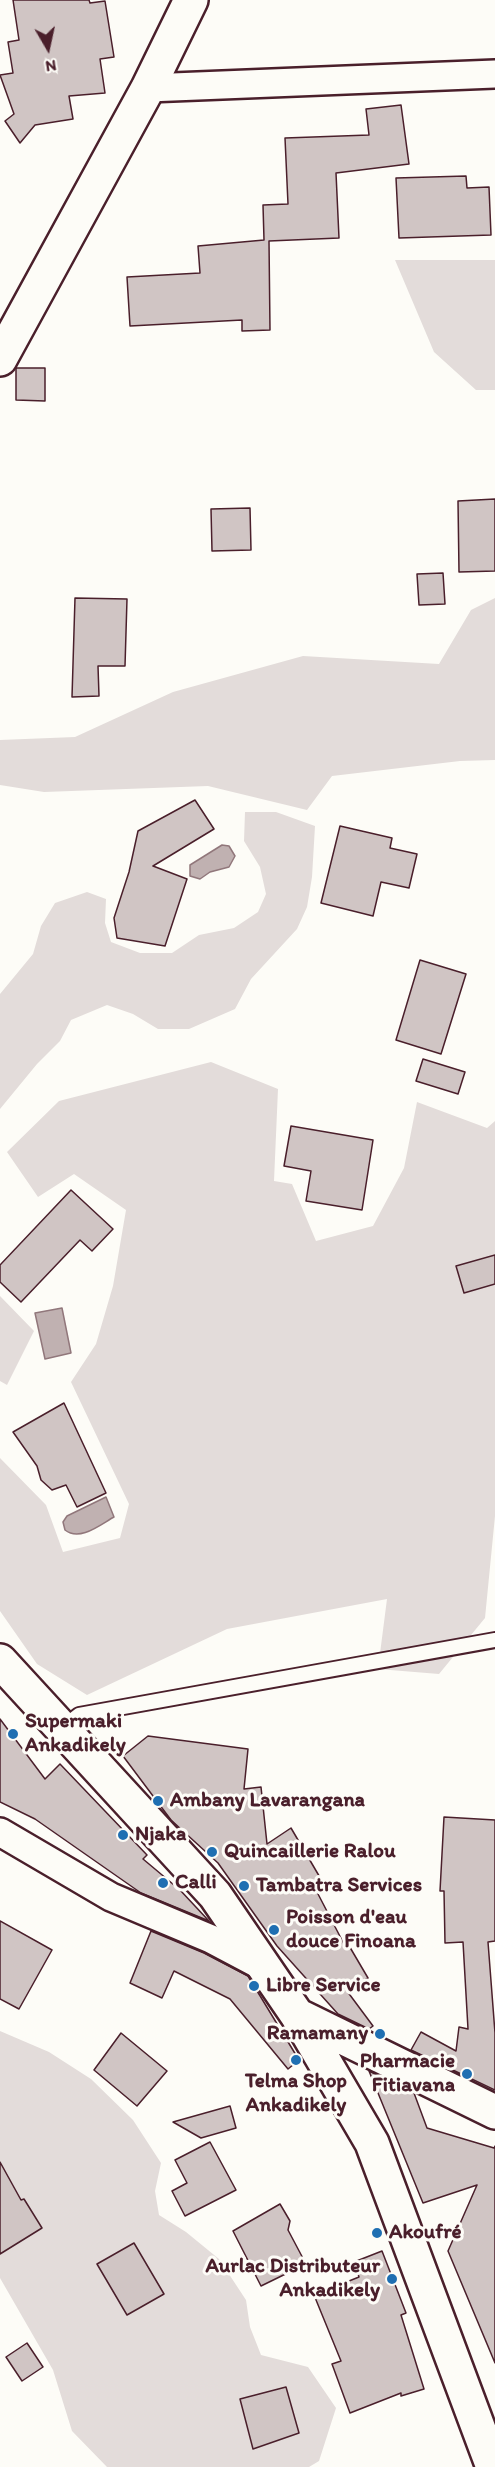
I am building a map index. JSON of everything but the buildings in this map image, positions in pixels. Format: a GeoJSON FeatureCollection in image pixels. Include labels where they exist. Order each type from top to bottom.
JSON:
{"type":"FeatureCollection","features":[{"type":"Feature","properties":{"kind":"main road"},"geometry":{"type":"LineString","coordinates":[[0,359],[148,88],[191,0]]}},
{"type":"Feature","properties":{"kind":"main road"},"geometry":{"type":"LineString","coordinates":[[0,1660],[61,1730],[215,1895],[297,2015],[372,2143],[493,2467]]}},
{"type":"Feature","properties":{"kind":"main road"},"geometry":{"type":"LineString","coordinates":[[297,2015],[495,2112]]}},
{"type":"Feature","properties":{"kind":"street"},"geometry":{"type":"LineString","coordinates":[[148,88],[495,74]]}},
{"type":"Feature","properties":{"kind":"street"},"geometry":{"type":"LineString","coordinates":[[0,1832],[111,1897],[211,1939],[262,1966]]}},
{"type":"Feature","properties":{"kind":"lane"},"geometry":{"type":"LineString","coordinates":[[61,1730],[79,1715],[495,1640]]}},
{"type":"Feature","properties":{"kind":"shaded area"},"geometry":{"type":"Polygon","coordinates":[[[395,260],[495,260],[495,390],[476,390],[434,352],[395,260]]]}},
{"type":"Feature","properties":{"kind":"shaded area"},"geometry":{"type":"Polygon","coordinates":[[[495,598],[495,760],[460,761],[332,776],[307,810],[208,786],[44,792],[0,785],[0,740],[75,737],[173,692],[303,656],[439,664],[471,610],[495,598]]]}},
{"type":"Feature","properties":{"kind":"shaded area"},"geometry":{"type":"Polygon","coordinates":[[[245,812],[276,812],[315,826],[312,877],[307,907],[297,929],[251,979],[235,1009],[189,1029],[158,1029],[133,1014],[107,1005],[71,1020],[60,1041],[37,1064],[0,1109],[0,994],[33,954],[41,926],[55,903],[87,892],[106,899],[105,923],[111,942],[140,953],[172,953],[199,935],[234,928],[258,912],[266,894],[260,867],[244,841],[245,812]]]}},
{"type":"Feature","properties":{"kind":"shaded area"},"geometry":{"type":"Polygon","coordinates":[[[222,845],[229,846],[235,856],[229,867],[210,872],[200,879],[190,876],[190,865],[222,845]]]}},
{"type":"Feature","properties":{"kind":"shaded area"},"geometry":{"type":"Polygon","coordinates":[[[211,1062],[278,1089],[274,1181],[292,1184],[316,1241],[373,1226],[404,1168],[417,1102],[487,1128],[495,1121],[495,1516],[485,1618],[439,1674],[378,1669],[387,1599],[227,1629],[87,1695],[37,1664],[0,1611],[0,1458],[46,1505],[63,1552],[120,1538],[129,1504],[71,1382],[96,1344],[113,1286],[126,1210],[74,1174],[38,1197],[7,1152],[59,1101],[211,1062]]]}},
{"type":"Feature","properties":{"kind":"shaded area"},"geometry":{"type":"Polygon","coordinates":[[[0,1296],[34,1331],[7,1385],[0,1381],[0,1296]]]}},
{"type":"Feature","properties":{"kind":"shaded area"},"geometry":{"type":"Polygon","coordinates":[[[62,1308],[71,1353],[45,1359],[35,1313],[62,1308]]]}},
{"type":"Feature","properties":{"kind":"shaded area"},"geometry":{"type":"Polygon","coordinates":[[[106,1497],[114,1517],[84,1533],[77,1534],[65,1530],[63,1522],[67,1516],[106,1497]]]}},
{"type":"Feature","properties":{"kind":"shaded area"},"geometry":{"type":"Polygon","coordinates":[[[0,2031],[49,2052],[91,2079],[133,2120],[161,2163],[155,2191],[159,2215],[186,2232],[219,2259],[246,2300],[250,2327],[261,2355],[308,2367],[336,2408],[319,2461],[309,2467],[107,2467],[72,2431],[53,2370],[0,2278],[0,2031]]]}},
{"type":"Feature","properties":{"kind":"place","name":"Supermaki Ankadikely"},"geometry":{"type":"Point","coordinates":[13,1734]}},
{"type":"Feature","properties":{"kind":"place","name":"Ambany Lavarangana"},"geometry":{"type":"Point","coordinates":[158,1801]}},
{"type":"Feature","properties":{"kind":"place","name":"Njaka"},"geometry":{"type":"Point","coordinates":[123,1835]}},
{"type":"Feature","properties":{"kind":"place","name":"Quincaillerie Ralou"},"geometry":{"type":"Point","coordinates":[212,1852]}},
{"type":"Feature","properties":{"kind":"place","name":"Calli"},"geometry":{"type":"Point","coordinates":[163,1883]}},
{"type":"Feature","properties":{"kind":"place","name":"Tambatra Services"},"geometry":{"type":"Point","coordinates":[244,1886]}},
{"type":"Feature","properties":{"kind":"place","name":"Poisson d'eau douce Finoana"},"geometry":{"type":"Point","coordinates":[274,1930]}},
{"type":"Feature","properties":{"kind":"place","name":"Libre Service"},"geometry":{"type":"Point","coordinates":[254,1986]}},
{"type":"Feature","properties":{"kind":"place","name":"Ramamany"},"geometry":{"type":"Point","coordinates":[380,2034]}},
{"type":"Feature","properties":{"kind":"place","name":"Telma Shop Ankadikely"},"geometry":{"type":"Point","coordinates":[296,2060]}},
{"type":"Feature","properties":{"kind":"place","name":"Pharmacie Fitiavana"},"geometry":{"type":"Point","coordinates":[467,2074]}},
{"type":"Feature","properties":{"kind":"place","name":"Akoufré"},"geometry":{"type":"Point","coordinates":[377,2233]}},
{"type":"Feature","properties":{"kind":"place","name":"Aurlac Distributeur Ankadikely"},"geometry":{"type":"Point","coordinates":[392,2279]}}]}
